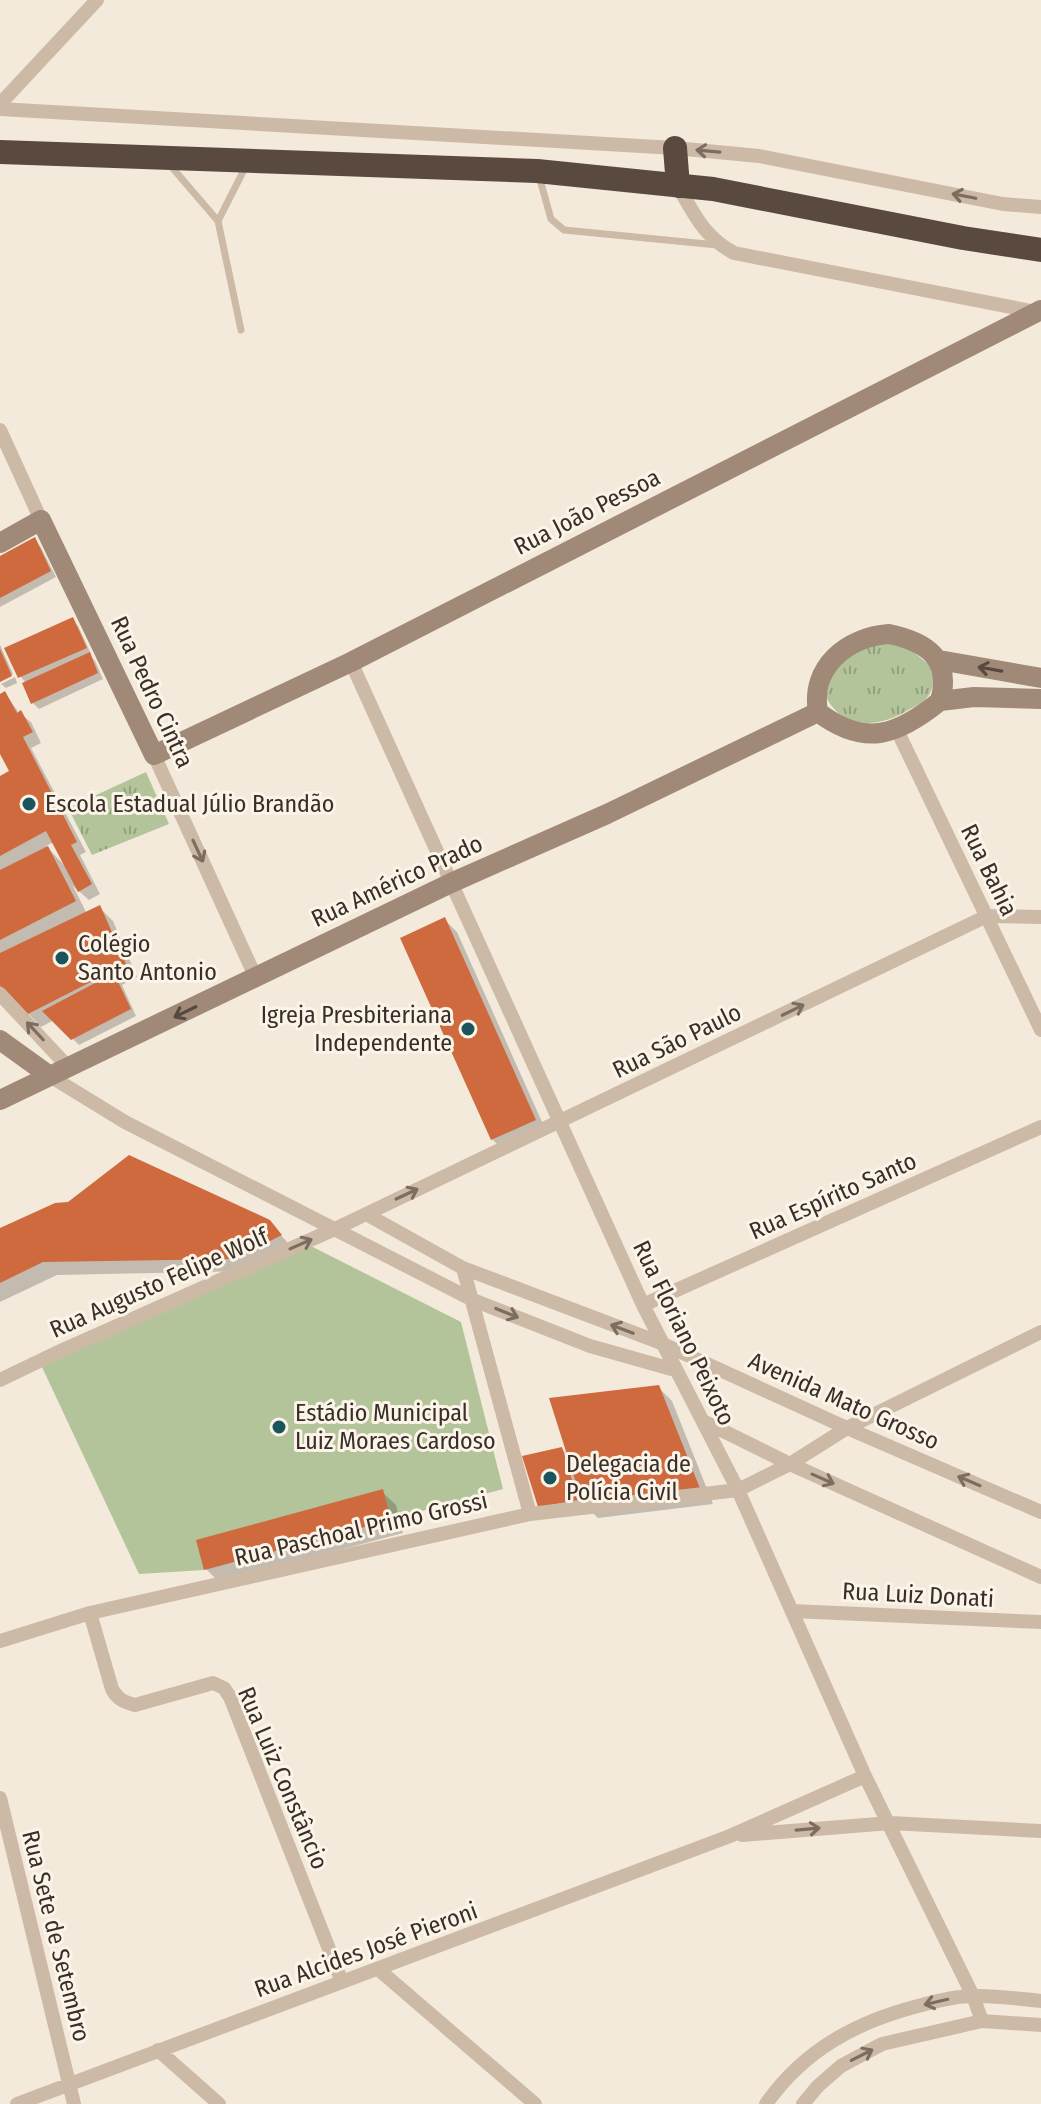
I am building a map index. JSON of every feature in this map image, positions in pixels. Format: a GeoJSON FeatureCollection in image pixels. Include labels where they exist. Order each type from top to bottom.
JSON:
{"type":"FeatureCollection","features":[{"type":"Feature","properties":{"kind":"highway"},"geometry":{"type":"LineString","coordinates":[[675,148],[678,186]]}},
{"type":"Feature","properties":{"kind":"highway"},"geometry":{"type":"LineString","coordinates":[[0,152],[537,171],[713,189],[963,238],[1041,250]]}},
{"type":"Feature","properties":{"kind":"street"},"geometry":{"type":"LineString","coordinates":[[0,106],[97,0]]}},
{"type":"Feature","properties":{"kind":"street"},"geometry":{"type":"LineString","coordinates":[[0,106],[675,148],[759,156],[1003,204],[1041,207]]}},
{"type":"Feature","properties":{"kind":"street"},"geometry":{"type":"LineString","coordinates":[[678,186],[700,226],[719,245],[734,253],[1038,311]]}},
{"type":"Feature","properties":{"kind":"street","name":"Rua João Pessoa"},"geometry":{"type":"LineString","coordinates":[[154,755],[351,662],[1038,311]]}},
{"type":"Feature","properties":{"kind":"street","name":"Rua Pedro Cintra"},"geometry":{"type":"LineString","coordinates":[[0,430],[256,978]]}},
{"type":"Feature","properties":{"kind":"street"},"geometry":{"type":"LineString","coordinates":[[0,543],[41,520]]}},
{"type":"Feature","properties":{"kind":"street"},"geometry":{"type":"LineString","coordinates":[[1041,678],[939,660],[922,645],[904,637],[869,635],[850,643],[834,658],[815,695],[818,712],[835,725],[874,733],[897,730],[940,701],[974,697],[1041,699]]}},
{"type":"Feature","properties":{"kind":"street"},"geometry":{"type":"LineString","coordinates":[[939,660],[945,685],[940,701]]}},
{"type":"Feature","properties":{"kind":"street","name":"Rua Floriano Peixoto"},"geometry":{"type":"LineString","coordinates":[[351,662],[643,1305],[738,1490],[865,1776],[973,1996],[982,2021]]}},
{"type":"Feature","properties":{"kind":"street","name":"Rua Américo Prado"},"geometry":{"type":"LineString","coordinates":[[0,1100],[451,883],[607,814],[818,712]]}},
{"type":"Feature","properties":{"kind":"street","name":"Rua Bahia"},"geometry":{"type":"LineString","coordinates":[[897,730],[1041,1030]]}},
{"type":"Feature","properties":{"kind":"street","name":"Rua São Paulo"},"geometry":{"type":"LineString","coordinates":[[337,1228],[987,916],[1041,917]]}},
{"type":"Feature","properties":{"kind":"street"},"geometry":{"type":"LineString","coordinates":[[0,994],[59,1072]]}},
{"type":"Feature","properties":{"kind":"street"},"geometry":{"type":"LineString","coordinates":[[0,1040],[59,1072],[125,1122],[473,1300],[590,1346],[675,1370]]}},
{"type":"Feature","properties":{"kind":"street","name":"Rua Espírito Santo"},"geometry":{"type":"LineString","coordinates":[[643,1305],[1041,1127]]}},
{"type":"Feature","properties":{"kind":"street","name":"Avenida Mato Grosso"},"geometry":{"type":"LineString","coordinates":[[366,1214],[463,1268],[661,1343],[1041,1512]]}},
{"type":"Feature","properties":{"kind":"street","name":"Rua Augusto Felipe Wolf"},"geometry":{"type":"LineString","coordinates":[[0,1380],[337,1228]]}},
{"type":"Feature","properties":{"kind":"street"},"geometry":{"type":"LineString","coordinates":[[463,1268],[530,1514]]}},
{"type":"Feature","properties":{"kind":"street","name":"Rua Paschoal Primo Grossi"},"geometry":{"type":"LineString","coordinates":[[0,1641],[90,1613],[530,1514],[738,1490],[790,1464],[847,1428],[1041,1332]]}},
{"type":"Feature","properties":{"kind":"street"},"geometry":{"type":"LineString","coordinates":[[703,1421],[790,1464],[1041,1577]]}},
{"type":"Feature","properties":{"kind":"street","name":"Rua Luiz Donati"},"geometry":{"type":"LineString","coordinates":[[792,1611],[1041,1622]]}},
{"type":"Feature","properties":{"kind":"street","name":"Rua Luiz Constâncio"},"geometry":{"type":"LineString","coordinates":[[90,1613],[112,1689],[125,1702],[135,1705],[213,1683],[224,1688],[342,1982]]}},
{"type":"Feature","properties":{"kind":"street","name":"Rua Alcides José Pieroni"},"geometry":{"type":"LineString","coordinates":[[17,2104],[730,1836],[865,1776]]}},
{"type":"Feature","properties":{"kind":"street","name":"Rua Sete de Setembro"},"geometry":{"type":"LineString","coordinates":[[0,1798],[74,2104]]}},
{"type":"Feature","properties":{"kind":"street","name":"Rua Alcides José Pieroni"},"geometry":{"type":"LineString","coordinates":[[730,1836],[890,1823],[1041,1831]]}},
{"type":"Feature","properties":{"kind":"street"},"geometry":{"type":"LineString","coordinates":[[378,1969],[535,2104]]}},
{"type":"Feature","properties":{"kind":"street"},"geometry":{"type":"LineString","coordinates":[[766,2104],[799,2067],[846,2031],[869,2020],[942,2000],[973,1996],[1041,2001]]}},
{"type":"Feature","properties":{"kind":"street"},"geometry":{"type":"LineString","coordinates":[[803,2104],[841,2066],[882,2044],[982,2021],[1041,2025]]}},
{"type":"Feature","properties":{"kind":"street"},"geometry":{"type":"LineString","coordinates":[[158,2050],[219,2104]]}},
{"type":"Feature","properties":{"kind":"lane"},"geometry":{"type":"LineString","coordinates":[[164,158],[218,221],[241,330]]}},
{"type":"Feature","properties":{"kind":"lane"},"geometry":{"type":"LineString","coordinates":[[218,221],[248,162]]}},
{"type":"Feature","properties":{"kind":"lane"},"geometry":{"type":"LineString","coordinates":[[537,171],[551,219],[564,230],[719,245]]}},
{"type":"Feature","properties":{"kind":"green space"},"geometry":{"type":"Polygon","coordinates":[[[900,641],[933,668],[930,693],[919,704],[888,720],[864,723],[843,716],[826,697],[832,672],[862,645],[900,641]]]}},
{"type":"Feature","properties":{"kind":"green space"},"geometry":{"type":"Polygon","coordinates":[[[146,772],[169,824],[92,855],[68,808],[146,772]]]}},
{"type":"Feature","properties":{"kind":"green space","name":"Estádio Municipal Luiz Moraes Cardoso"},"geometry":{"type":"Polygon","coordinates":[[[307,1244],[461,1322],[503,1489],[204,1570],[139,1574],[41,1365],[307,1244]]]}},
{"type":"Feature","properties":{"kind":"building"},"geometry":{"type":"Polygon","coordinates":[[[35,537],[51,571],[0,598],[0,556],[35,537]]]}},
{"type":"Feature","properties":{"kind":"building"},"geometry":{"type":"Polygon","coordinates":[[[73,617],[87,648],[18,678],[4,648],[73,617]]]}},
{"type":"Feature","properties":{"kind":"building"},"geometry":{"type":"Polygon","coordinates":[[[0,649],[12,676],[0,682],[0,649]]]}},
{"type":"Feature","properties":{"kind":"building"},"geometry":{"type":"Polygon","coordinates":[[[90,652],[98,673],[31,704],[22,683],[90,652]]]}},
{"type":"Feature","properties":{"kind":"building","name":"Escola Estadual Júlio Brandão"},"geometry":{"type":"Polygon","coordinates":[[[5,691],[17,713],[21,710],[33,732],[23,737],[77,842],[71,845],[92,884],[78,892],[46,831],[0,856],[0,776],[9,771],[0,754],[0,694],[5,691]]]}},
{"type":"Feature","properties":{"kind":"building"},"geometry":{"type":"Polygon","coordinates":[[[48,846],[76,901],[0,940],[0,870],[48,846]]]}},
{"type":"Feature","properties":{"kind":"building","name":"Colégio Santo Antonio"},"geometry":{"type":"Polygon","coordinates":[[[100,905],[126,964],[26,1015],[0,986],[0,953],[100,905]]]}},
{"type":"Feature","properties":{"kind":"building","name":"Igreja Presbiteriana Independente"},"geometry":{"type":"Polygon","coordinates":[[[445,917],[536,1120],[491,1140],[400,938],[445,917]]]}},
{"type":"Feature","properties":{"kind":"building"},"geometry":{"type":"Polygon","coordinates":[[[114,973],[131,1009],[71,1040],[42,1011],[114,973]]]}},
{"type":"Feature","properties":{"kind":"building"},"geometry":{"type":"Polygon","coordinates":[[[129,1155],[270,1220],[282,1235],[234,1259],[43,1262],[0,1283],[0,1228],[55,1203],[68,1202],[129,1155]]]}},
{"type":"Feature","properties":{"kind":"building"},"geometry":{"type":"Polygon","coordinates":[[[659,1385],[701,1491],[583,1505],[549,1398],[659,1385]]]}},
{"type":"Feature","properties":{"kind":"building","name":"Delegacia de Polícia Civil"},"geometry":{"type":"Polygon","coordinates":[[[562,1447],[578,1500],[538,1507],[522,1456],[562,1447]]]}},
{"type":"Feature","properties":{"kind":"building"},"geometry":{"type":"Polygon","coordinates":[[[383,1489],[391,1520],[204,1570],[196,1540],[383,1489]]]}},
{"type":"Feature","properties":{"kind":"place","name":"Escola Estadual Júlio Brandão"},"geometry":{"type":"Point","coordinates":[29,804]}},
{"type":"Feature","properties":{"kind":"place","name":"Colégio Santo Antonio"},"geometry":{"type":"Point","coordinates":[62,958]}},
{"type":"Feature","properties":{"kind":"place","name":"Igreja Presbiteriana Independente"},"geometry":{"type":"Point","coordinates":[468,1029]}},
{"type":"Feature","properties":{"kind":"place","name":"Estádio Municipal Luiz Moraes Cardoso"},"geometry":{"type":"Point","coordinates":[279,1427]}},
{"type":"Feature","properties":{"kind":"place","name":"Delegacia de Polícia Civil"},"geometry":{"type":"Point","coordinates":[550,1478]}}]}
